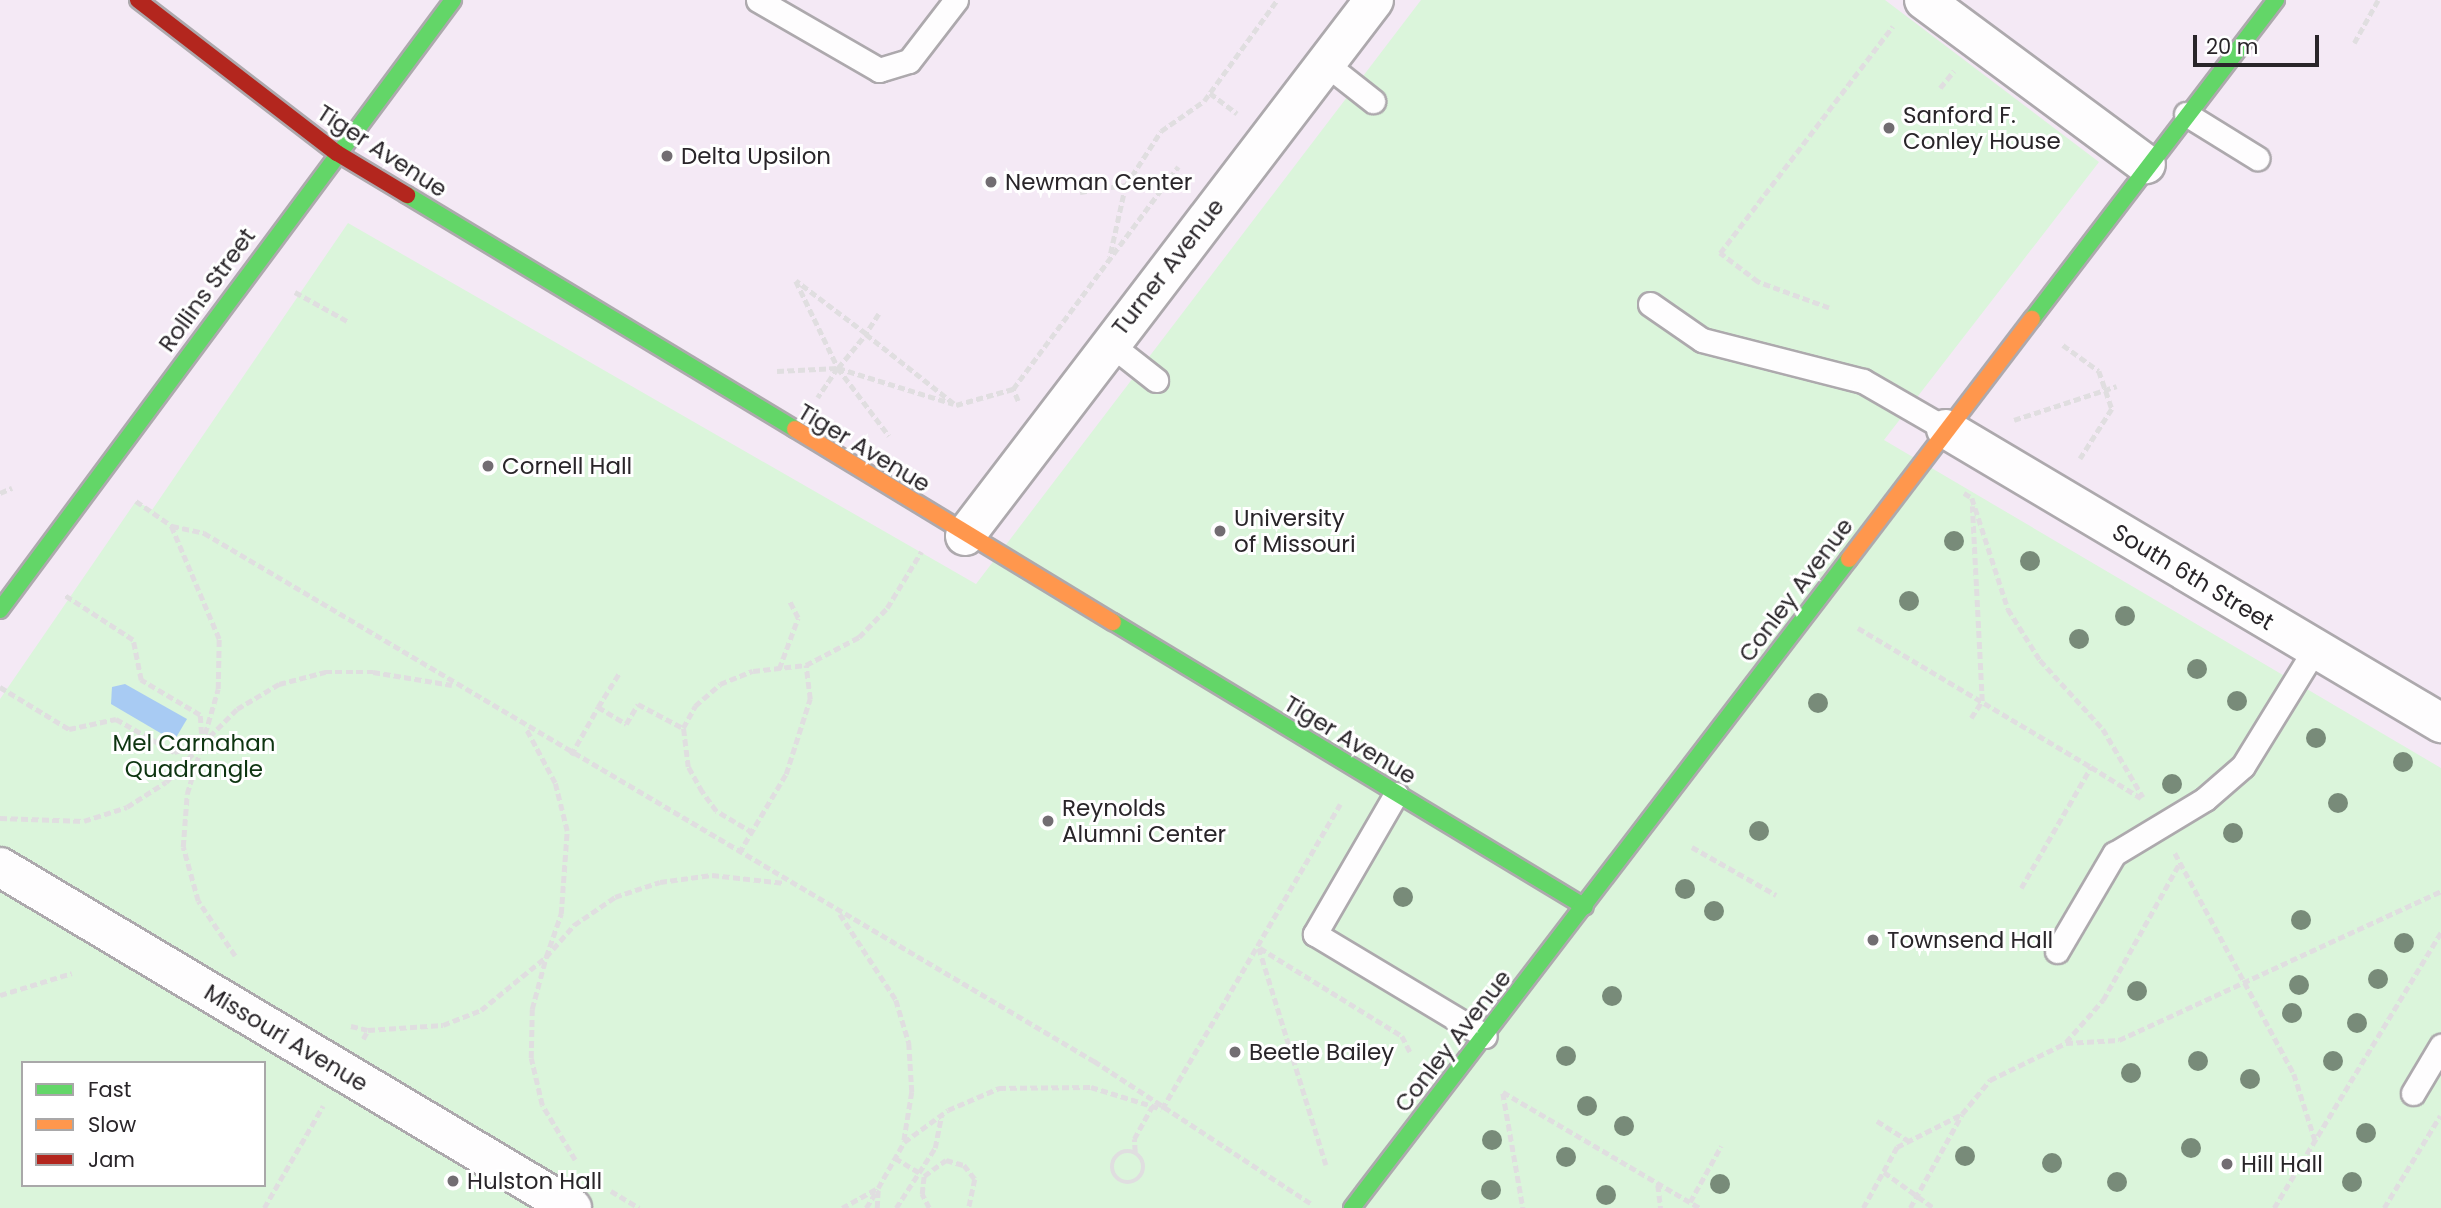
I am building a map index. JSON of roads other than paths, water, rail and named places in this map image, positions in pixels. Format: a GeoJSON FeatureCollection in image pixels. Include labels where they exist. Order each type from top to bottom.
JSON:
{"type":"FeatureCollection","features":[{"type":"Feature","properties":{"kind":"street","name":"Tiger Avenue"},"geometry":{"type":"LineString","coordinates":[[138,0],[337,153],[965,536],[1585,907]]}},
{"type":"Feature","properties":{"kind":"street","name":"Rollins Street"},"geometry":{"type":"LineString","coordinates":[[0,610],[453,0]]}},
{"type":"Feature","properties":{"kind":"street","name":"Turner Avenue"},"geometry":{"type":"LineString","coordinates":[[965,536],[1374,0]]}},
{"type":"Feature","properties":{"kind":"street","name":"Conley Avenue"},"geometry":{"type":"LineString","coordinates":[[1352,1208],[1585,907],[2146,164],[2276,0]]}},
{"type":"Feature","properties":{"kind":"street"},"geometry":{"type":"LineString","coordinates":[[1913,7],[2146,164]]}},
{"type":"Feature","properties":{"kind":"street","name":"South 6th Street"},"geometry":{"type":"LineString","coordinates":[[1946,429],[2441,723]]}},
{"type":"Feature","properties":{"kind":"street","name":"Missouri Avenue"},"geometry":{"type":"LineString","coordinates":[[0,867],[572,1208]]}},
{"type":"Feature","properties":{"kind":"lane"},"geometry":{"type":"LineString","coordinates":[[758,0],[879,70],[909,61],[956,0]]}},
{"type":"Feature","properties":{"kind":"lane"},"geometry":{"type":"LineString","coordinates":[[1326,64],[1373,101]]}},
{"type":"Feature","properties":{"kind":"lane"},"geometry":{"type":"LineString","coordinates":[[2186,114],[2257,158]]}},
{"type":"Feature","properties":{"kind":"lane"},"geometry":{"type":"LineString","coordinates":[[1650,304],[1702,340],[1863,382],[1946,429]]}},
{"type":"Feature","properties":{"kind":"lane"},"geometry":{"type":"LineString","coordinates":[[1110,343],[1156,380]]}},
{"type":"Feature","properties":{"kind":"lane"},"geometry":{"type":"LineString","coordinates":[[2057,951],[2114,854],[2205,799],[2243,766],[2315,649]]}},
{"type":"Feature","properties":{"kind":"lane"},"geometry":{"type":"LineString","coordinates":[[1396,794],[1315,934],[1485,1036]]}},
{"type":"Feature","properties":{"kind":"lane"},"geometry":{"type":"LineString","coordinates":[[2413,1093],[2441,1046]]}},
{"type":"Feature","properties":{"kind":"water"},"geometry":{"type":"Polygon","coordinates":[[[125,684],[187,719],[174,741],[111,704],[112,687],[125,684]]]}},
{"type":"Feature","properties":{"kind":"place","name":"Sanford F. Conley House"},"geometry":{"type":"Point","coordinates":[1889,128]}},
{"type":"Feature","properties":{"kind":"place","name":"Delta Upsilon"},"geometry":{"type":"Point","coordinates":[667,156]}},
{"type":"Feature","properties":{"kind":"place","name":"Newman Center"},"geometry":{"type":"Point","coordinates":[991,182]}},
{"type":"Feature","properties":{"kind":"place","name":"Cornell Hall"},"geometry":{"type":"Point","coordinates":[488,466]}},
{"type":"Feature","properties":{"kind":"place","name":"University of Missouri"},"geometry":{"type":"Point","coordinates":[1220,531]}},
{"type":"Feature","properties":{"kind":"place","name":"Reynolds Alumni Center"},"geometry":{"type":"Point","coordinates":[1048,821]}},
{"type":"Feature","properties":{"kind":"place","name":"Townsend Hall"},"geometry":{"type":"Point","coordinates":[1873,940]}},
{"type":"Feature","properties":{"kind":"place","name":"Beetle Bailey"},"geometry":{"type":"Point","coordinates":[1235,1052]}},
{"type":"Feature","properties":{"kind":"place","name":"Hill Hall"},"geometry":{"type":"Point","coordinates":[2227,1164]}},
{"type":"Feature","properties":{"kind":"place","name":"Hulston Hall"},"geometry":{"type":"Point","coordinates":[453,1181]}},
{"type":"Feature","properties":{"kind":"park label","name":"Mel Carnahan Quadrangle"},"geometry":{"type":"Point","coordinates":[194,756]}}]}
